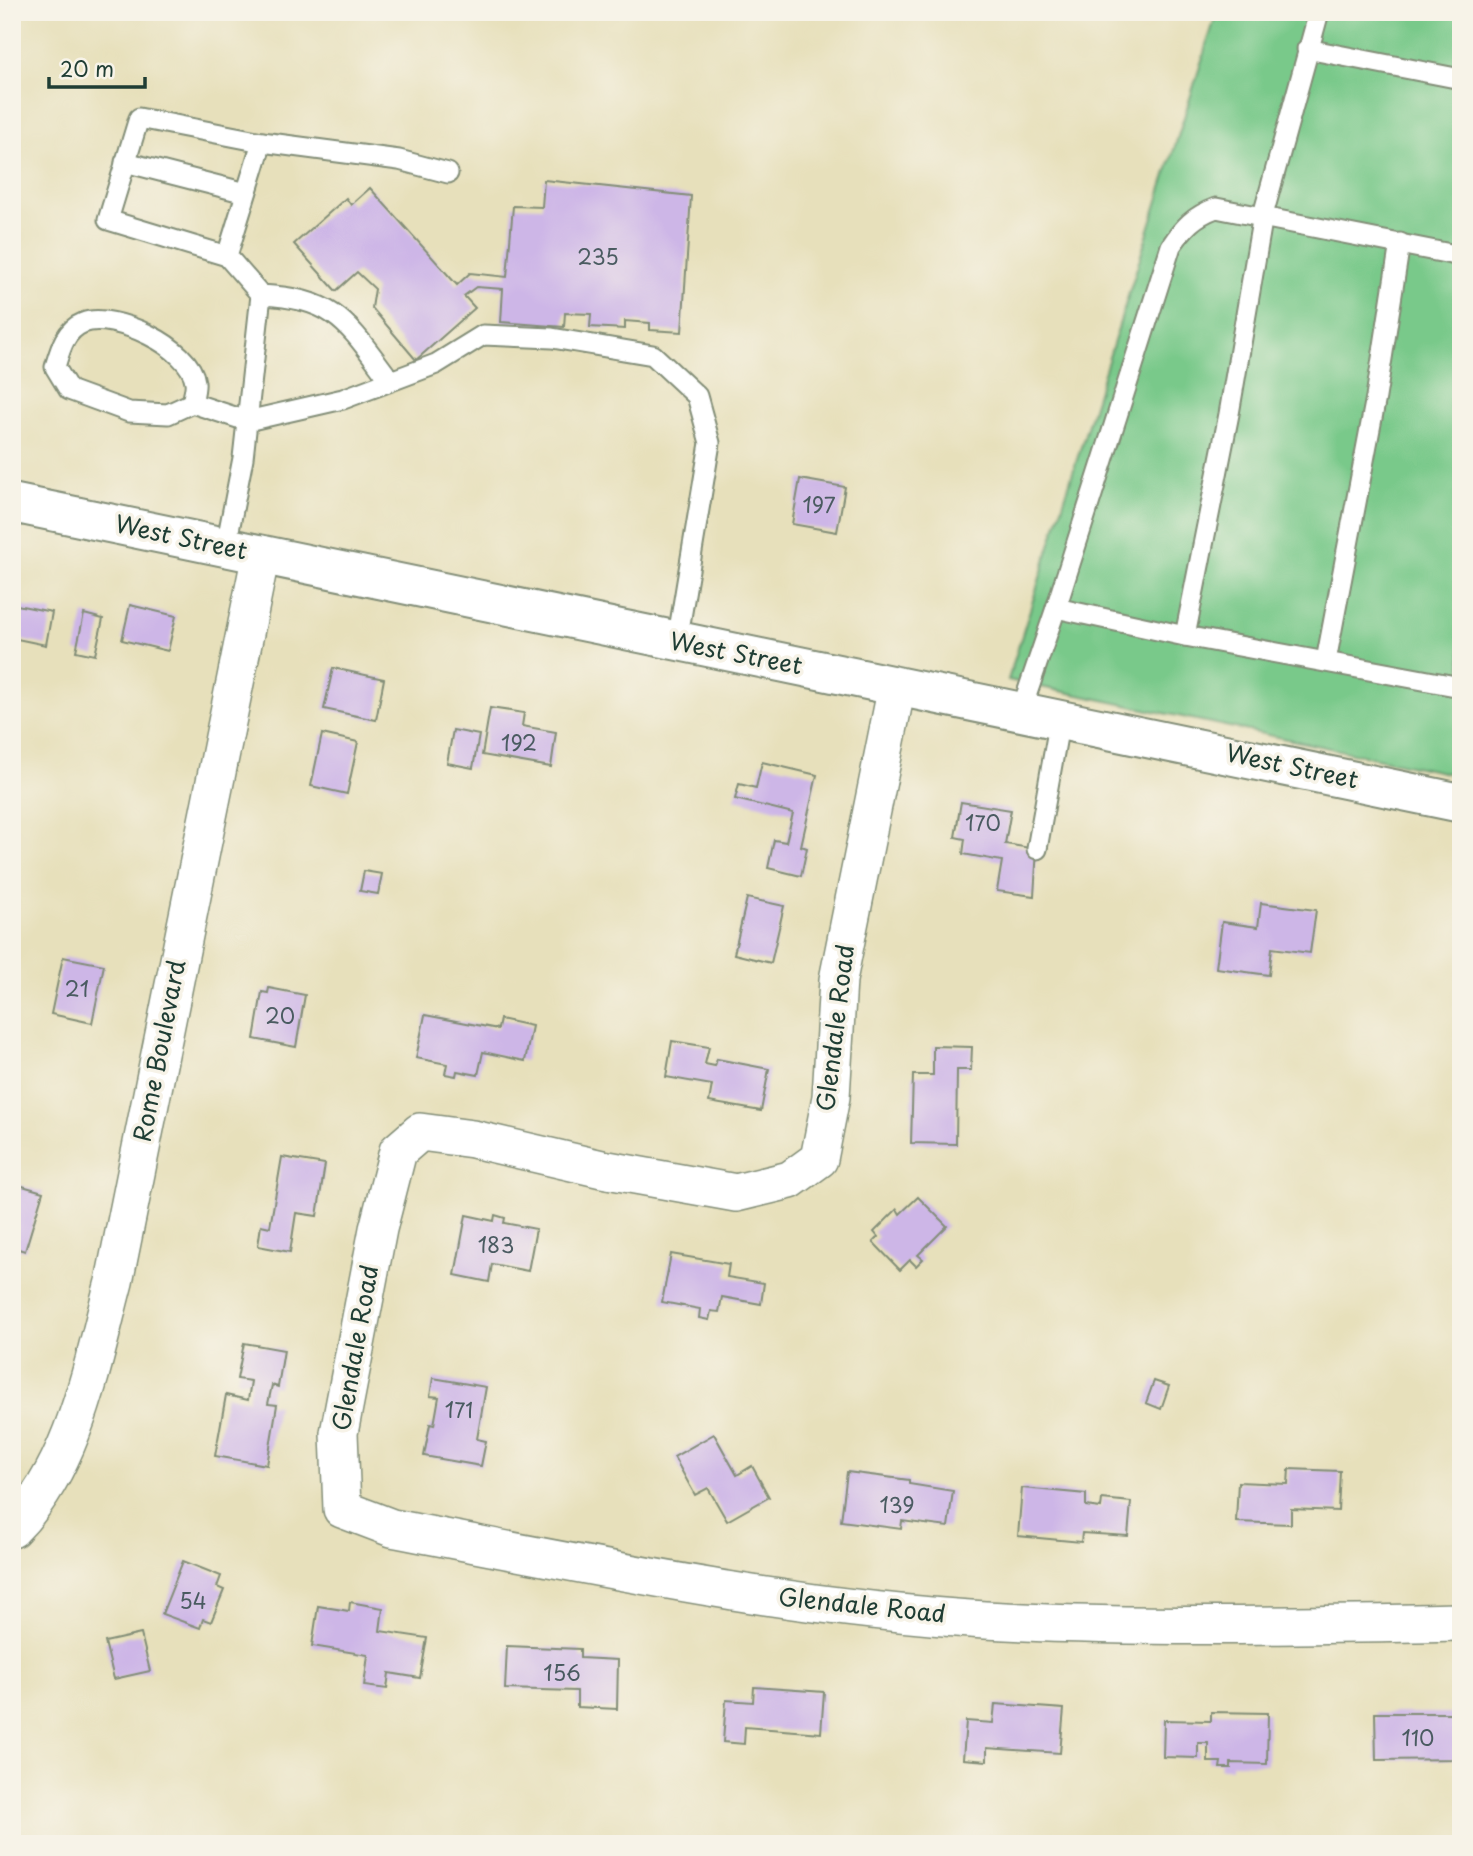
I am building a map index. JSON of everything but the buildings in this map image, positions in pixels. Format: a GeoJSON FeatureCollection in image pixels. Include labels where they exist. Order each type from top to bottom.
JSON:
{"type":"FeatureCollection","features":[{"type":"Feature","properties":{"kind":"main road","name":"West Street"},"geometry":{"type":"LineString","coordinates":[[12,503],[1461,803]]}},
{"type":"Feature","properties":{"kind":"street","name":"Rome Boulevard"},"geometry":{"type":"LineString","coordinates":[[12,1529],[28,1513],[66,1446],[90,1374],[114,1282],[243,550]]}},
{"type":"Feature","properties":{"kind":"street","name":"Glendale Road"},"geometry":{"type":"LineString","coordinates":[[897,686],[838,980],[831,1097],[818,1159],[790,1180],[736,1193],[602,1169],[473,1139],[420,1132],[398,1151],[378,1229],[339,1433],[342,1509],[391,1528],[761,1595],[968,1618],[1153,1627],[1461,1622]]}},
{"type":"Feature","properties":{"kind":"lane"},"geometry":{"type":"LineString","coordinates":[[1185,636],[1229,414],[1263,215],[1319,12]]}},
{"type":"Feature","properties":{"kind":"lane"},"geometry":{"type":"LineString","coordinates":[[1307,49],[1461,79]]}},
{"type":"Feature","properties":{"kind":"lane"},"geometry":{"type":"LineString","coordinates":[[390,380],[351,328],[326,308],[297,297],[261,295],[226,256],[108,220],[139,118],[262,142],[399,160],[448,173]]}},
{"type":"Feature","properties":{"kind":"lane"},"geometry":{"type":"LineString","coordinates":[[226,256],[262,142]]}},
{"type":"Feature","properties":{"kind":"lane"},"geometry":{"type":"LineString","coordinates":[[125,162],[246,193]]}},
{"type":"Feature","properties":{"kind":"lane"},"geometry":{"type":"LineString","coordinates":[[1021,711],[1171,246],[1185,225],[1200,214],[1216,208],[1263,215],[1461,256]]}},
{"type":"Feature","properties":{"kind":"lane"},"geometry":{"type":"LineString","coordinates":[[1326,662],[1376,397],[1401,243]]}},
{"type":"Feature","properties":{"kind":"lane"},"geometry":{"type":"LineString","coordinates":[[243,550],[247,421],[261,295]]}},
{"type":"Feature","properties":{"kind":"lane"},"geometry":{"type":"LineString","coordinates":[[192,403],[195,381],[187,363],[152,335],[104,318],[81,323],[63,340],[55,367],[69,390],[129,412],[168,414],[192,403],[247,421],[343,399],[436,363],[483,335],[552,338],[653,355],[697,396],[710,443],[677,642]]}},
{"type":"Feature","properties":{"kind":"lane"},"geometry":{"type":"LineString","coordinates":[[1056,608],[1185,636],[1461,687]]}},
{"type":"Feature","properties":{"kind":"lane"},"geometry":{"type":"LineString","coordinates":[[1037,849],[1060,719]]}},
{"type":"Feature","properties":{"kind":"green space"},"geometry":{"type":"Polygon","coordinates":[[[1217,12],[1461,12],[1461,776],[1008,680],[1217,12]]]}}]}
